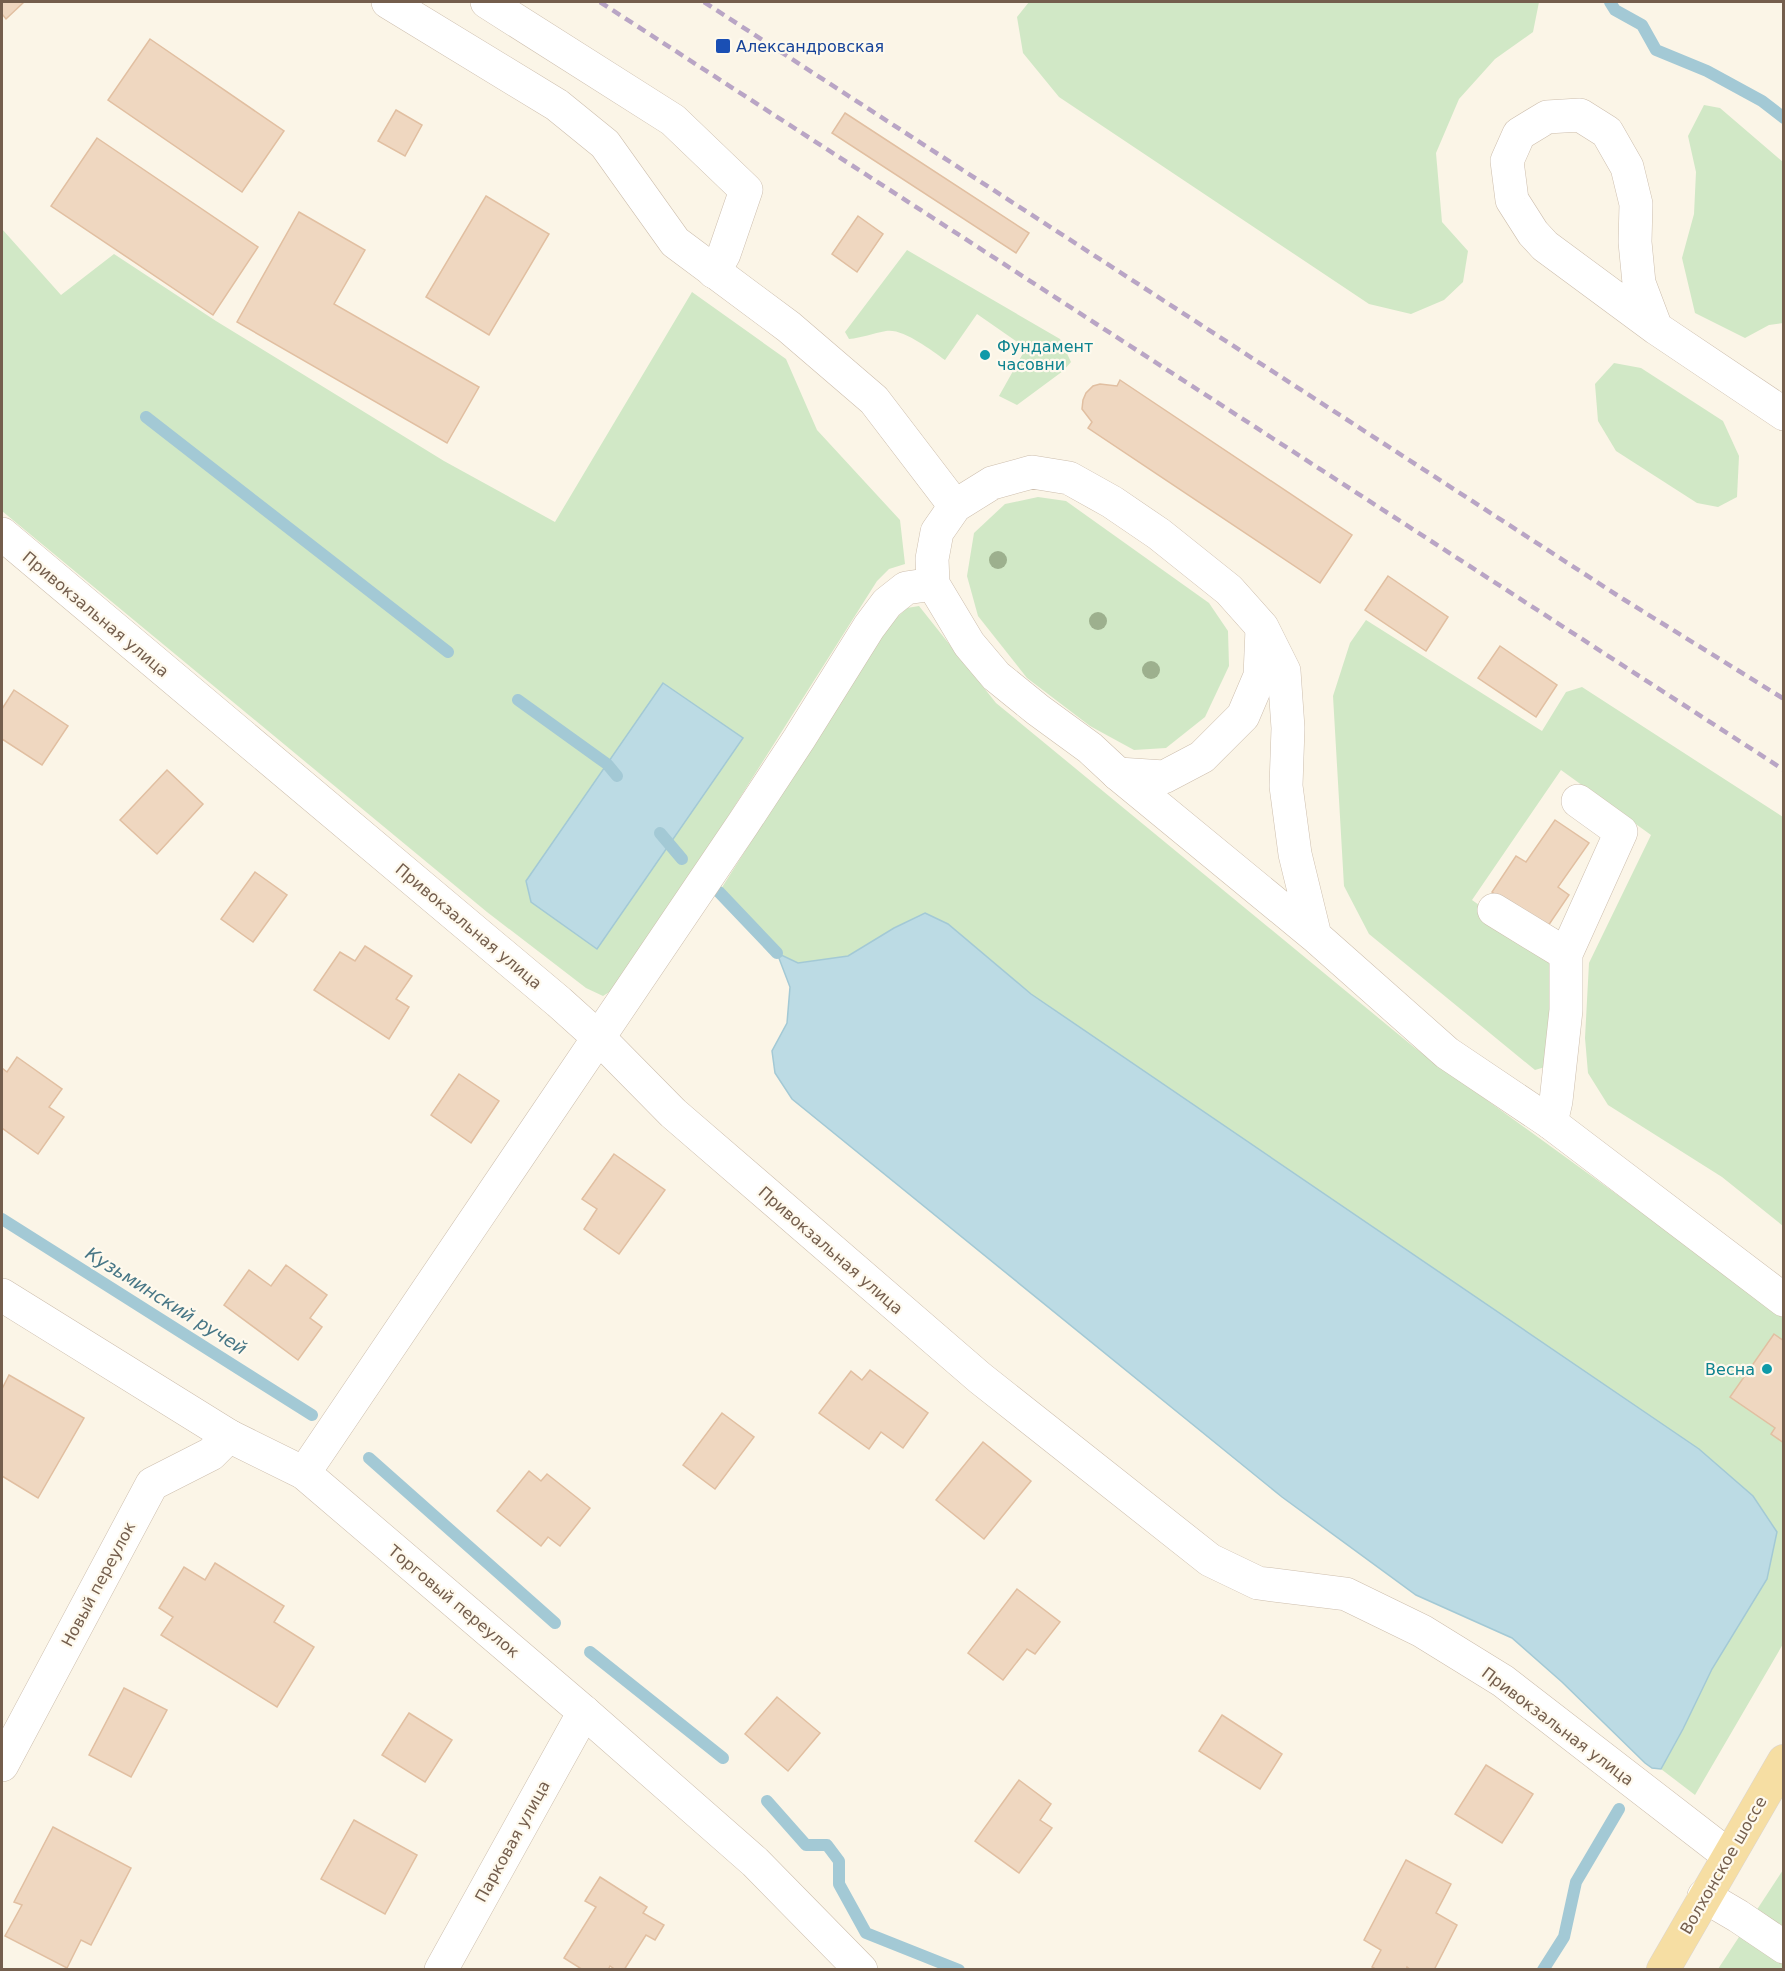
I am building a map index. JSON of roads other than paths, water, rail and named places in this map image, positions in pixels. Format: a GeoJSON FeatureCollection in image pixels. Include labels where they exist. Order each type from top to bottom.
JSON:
{"type":"FeatureCollection","features":[{"type":"Feature","properties":{"kind":"main road","name":"Волхонское шоссе"},"geometry":{"type":"LineString","coordinates":[[1663,1970],[1784,1761]]}},
{"type":"Feature","properties":{"kind":"street"},"geometry":{"type":"LineString","coordinates":[[388,2],[557,105],[605,144],[675,242],[789,327],[874,400],[955,506]]}},
{"type":"Feature","properties":{"kind":"street"},"geometry":{"type":"LineString","coordinates":[[487,2],[673,120],[746,190],[724,254],[714,272]]}},
{"type":"Feature","properties":{"kind":"street"},"geometry":{"type":"LineString","coordinates":[[1656,328],[1640,283],[1635,242],[1636,204],[1627,167],[1607,132],[1580,115],[1546,117],[1519,134],[1507,161],[1512,200],[1533,234],[1545,246],[1656,328],[1784,414]]}},
{"type":"Feature","properties":{"kind":"street"},"geometry":{"type":"LineString","coordinates":[[1315,936],[1295,854],[1286,786],[1288,728],[1284,671],[1262,627],[1229,590],[1159,534],[1113,502],[1070,478],[1032,472],[992,483],[955,506],[937,532],[932,559],[933,584],[969,644],[996,676],[1038,711],[1090,748],[1118,774],[1315,936],[1447,1053],[1551,1123],[1784,1300]]}},
{"type":"Feature","properties":{"kind":"street","name":"Привокзальная улица"},"geometry":{"type":"LineString","coordinates":[[2,534],[599,1038],[673,1113],[980,1378],[1210,1560],[1258,1583],[1346,1594],[1422,1631],[1503,1681],[1728,1855]]}},
{"type":"Feature","properties":{"kind":"street"},"geometry":{"type":"LineString","coordinates":[[304,1473],[799,740],[875,619],[887,603],[906,588],[933,584]]}},
{"type":"Feature","properties":{"kind":"street"},"geometry":{"type":"LineString","coordinates":[[1118,774],[1164,777],[1202,757],[1244,716],[1260,676],[1262,627]]}},
{"type":"Feature","properties":{"kind":"street"},"geometry":{"type":"LineString","coordinates":[[1551,1123],[1556,1101],[1566,1010],[1566,954],[1621,832],[1578,801]]}},
{"type":"Feature","properties":{"kind":"street"},"geometry":{"type":"LineString","coordinates":[[1494,910],[1566,954]]}},
{"type":"Feature","properties":{"kind":"street","name":"Торговый переулок"},"geometry":{"type":"LineString","coordinates":[[2,1295],[229,1436],[304,1473],[584,1712],[755,1862],[861,1970]]}},
{"type":"Feature","properties":{"kind":"street","name":"Новый переулок"},"geometry":{"type":"LineString","coordinates":[[2,1765],[152,1484],[211,1454],[229,1436]]}},
{"type":"Feature","properties":{"kind":"street","name":"Парковая улица"},"geometry":{"type":"LineString","coordinates":[[441,1970],[584,1712]]}},
{"type":"Feature","properties":{"kind":"street"},"geometry":{"type":"LineString","coordinates":[[1704,1896],[1784,1947]]}},
{"type":"Feature","properties":{"kind":"water"},"geometry":{"type":"Polygon","coordinates":[[[663,683],[743,738],[597,949],[531,902],[526,881],[663,683]]]}},
{"type":"Feature","properties":{"kind":"water"},"geometry":{"type":"Polygon","coordinates":[[[925,913],[948,924],[1031,994],[1699,1449],[1753,1496],[1777,1532],[1767,1579],[1712,1669],[1661,1769],[1652,1768],[1645,1763],[1562,1682],[1512,1638],[1416,1595],[1282,1497],[792,1099],[775,1073],[772,1051],[787,1023],[790,987],[777,953],[798,963],[848,956],[894,928],[925,913]]]}},
{"type":"Feature","properties":{"kind":"waterway"},"geometry":{"type":"LineString","coordinates":[[1610,2],[1615,10],[1642,25],[1656,50],[1707,71],[1762,101],[1784,118]]}},
{"type":"Feature","properties":{"kind":"waterway"},"geometry":{"type":"LineString","coordinates":[[146,417],[448,652]]}},
{"type":"Feature","properties":{"kind":"waterway"},"geometry":{"type":"LineString","coordinates":[[518,700],[607,764],[617,776]]}},
{"type":"Feature","properties":{"kind":"waterway"},"geometry":{"type":"LineString","coordinates":[[660,833],[682,859]]}},
{"type":"Feature","properties":{"kind":"waterway"},"geometry":{"type":"LineString","coordinates":[[719,892],[777,953]]}},
{"type":"Feature","properties":{"kind":"waterway","name":"Кузьминский ручей"},"geometry":{"type":"LineString","coordinates":[[2,1219],[312,1415]]}},
{"type":"Feature","properties":{"kind":"waterway","name":"Кузьминский ручей"},"geometry":{"type":"LineString","coordinates":[[369,1458],[555,1623]]}},
{"type":"Feature","properties":{"kind":"waterway","name":"Кузьминский ручей"},"geometry":{"type":"LineString","coordinates":[[590,1652],[723,1758]]}},
{"type":"Feature","properties":{"kind":"waterway","name":"Кузьминский ручей"},"geometry":{"type":"LineString","coordinates":[[767,1801],[806,1845],[827,1845],[839,1861],[839,1884],[866,1933],[959,1970]]}},
{"type":"Feature","properties":{"kind":"waterway"},"geometry":{"type":"LineString","coordinates":[[1543,1970],[1564,1937],[1576,1882],[1619,1809]]}},
{"type":"Feature","properties":{"kind":"railway"},"geometry":{"type":"LineString","coordinates":[[600,2],[1784,770]]}},
{"type":"Feature","properties":{"kind":"railway"},"geometry":{"type":"LineString","coordinates":[[704,2],[1623,599],[1784,699]]}},
{"type":"Feature","properties":{"kind":"place","name":"Александровская"},"geometry":{"type":"Point","coordinates":[723,46]}},
{"type":"Feature","properties":{"kind":"place","name":"Фундамент часовни"},"geometry":{"type":"Point","coordinates":[985,355]}},
{"type":"Feature","properties":{"kind":"place","name":"Весна"},"geometry":{"type":"Point","coordinates":[1767,1369]}}]}
